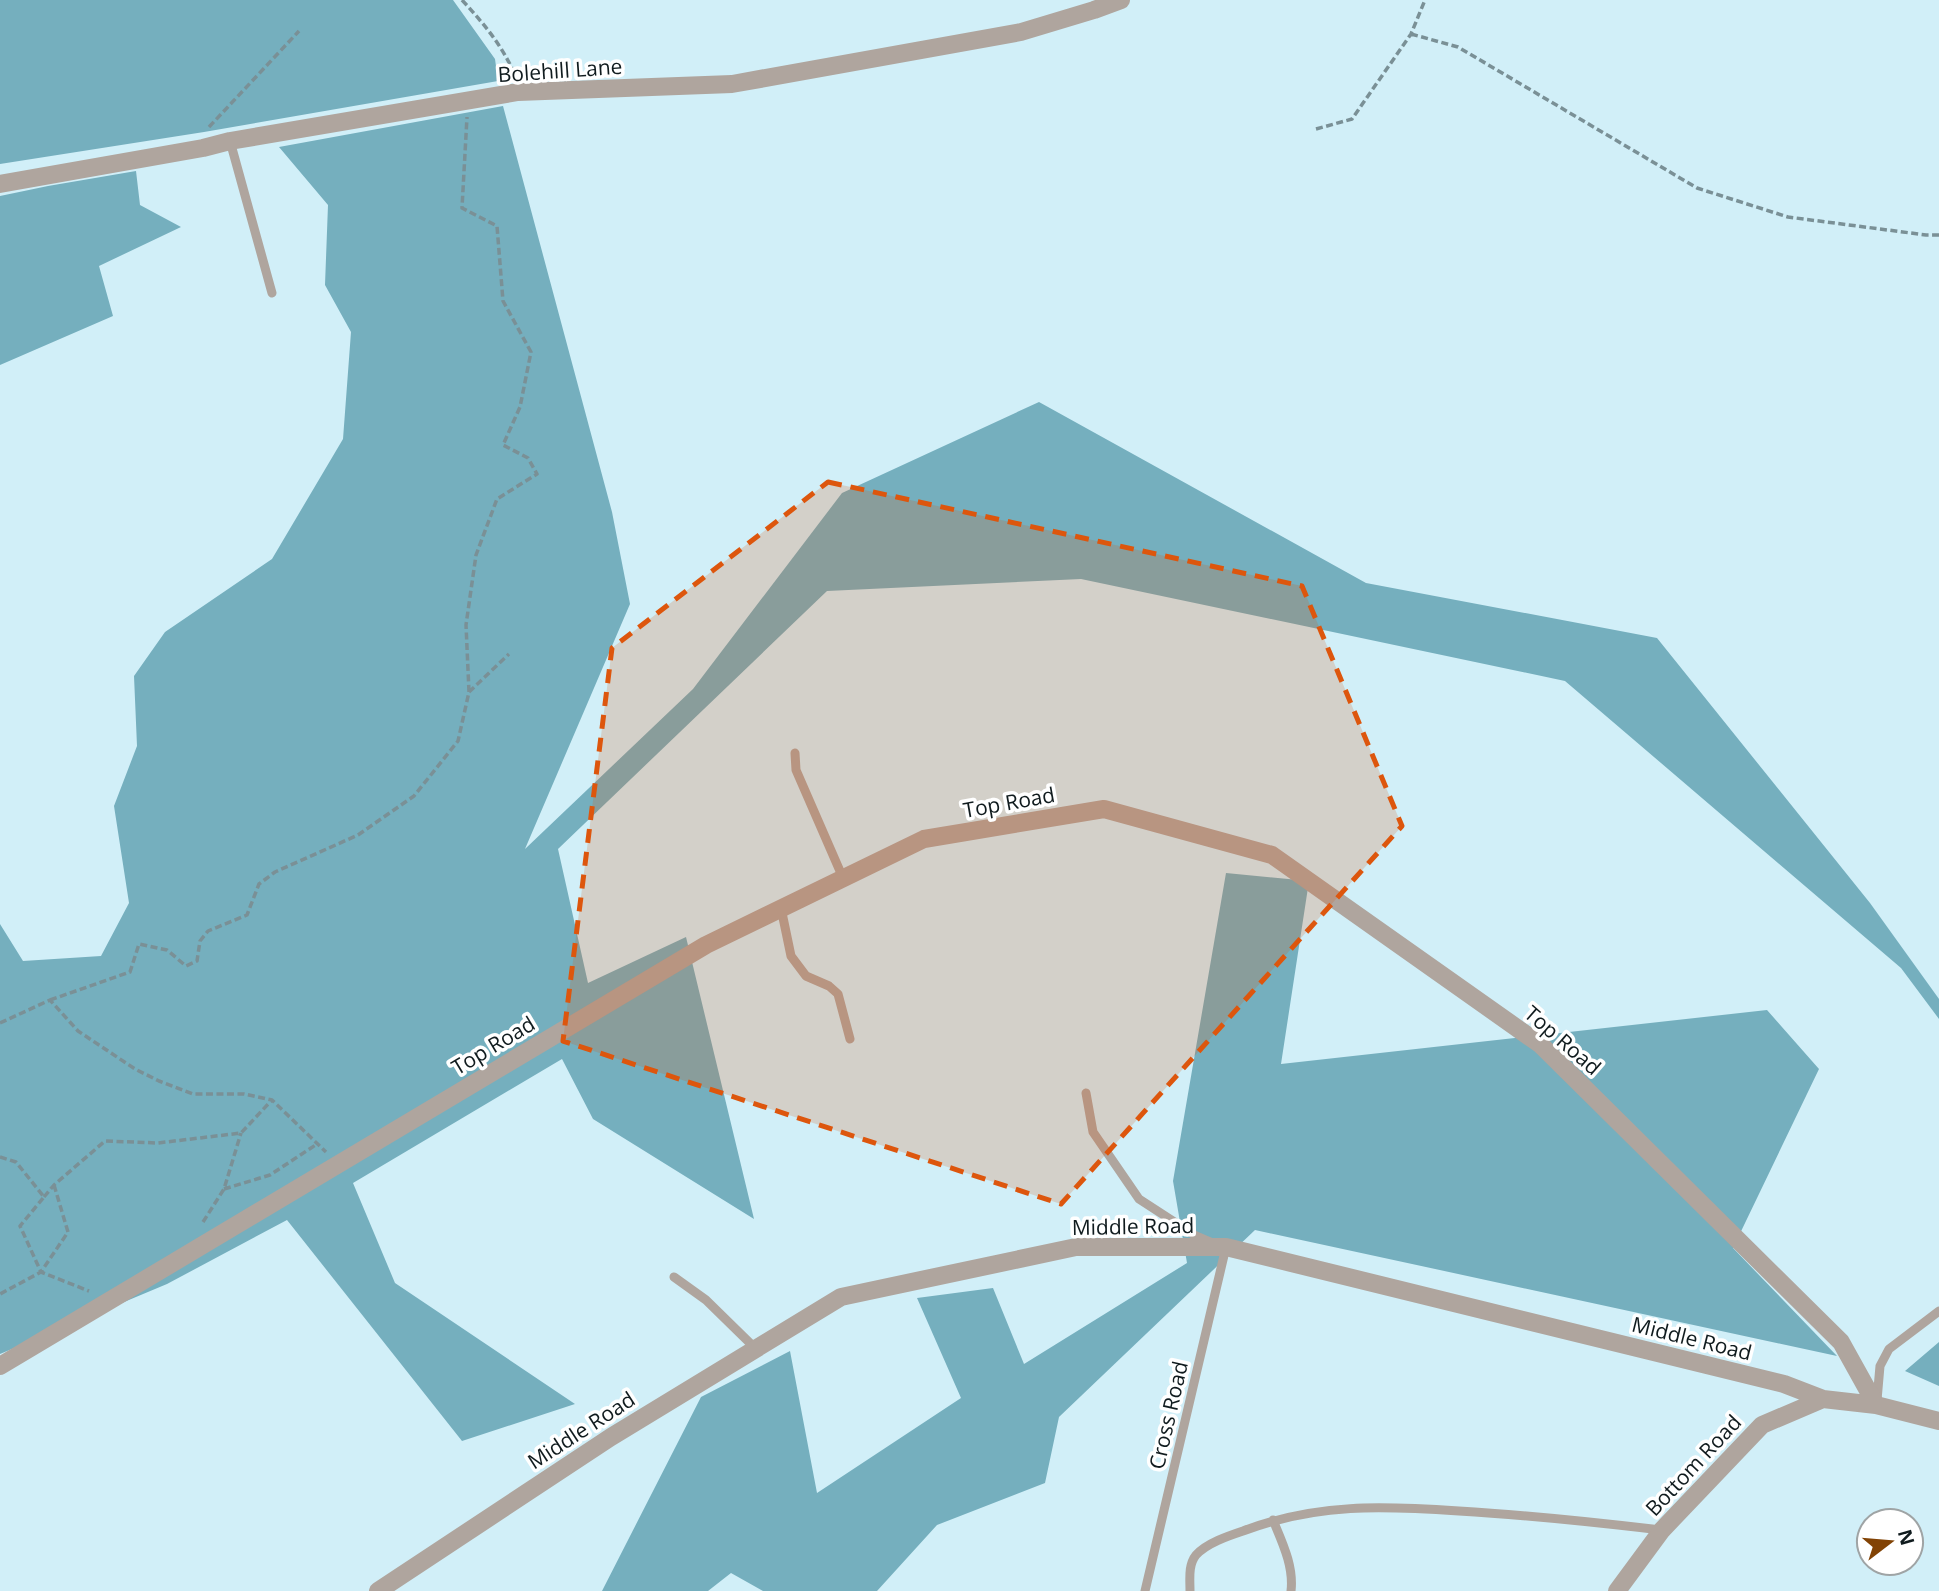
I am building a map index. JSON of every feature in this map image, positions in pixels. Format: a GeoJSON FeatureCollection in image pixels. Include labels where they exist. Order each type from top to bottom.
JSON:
{"type":"FeatureCollection","features":[{"type":"Feature","properties":{"kind":"street","name":"Bolehill Lane"},"geometry":{"type":"LineString","coordinates":[[0,184],[230,141],[518,92],[732,84],[1021,32],[1121,0]]}},
{"type":"Feature","properties":{"kind":"street","name":"Top Road"},"geometry":{"type":"LineString","coordinates":[[0,1366],[706,945],[924,839],[1104,809],[1272,855],[1541,1045],[1841,1342],[1876,1405]]}},
{"type":"Feature","properties":{"kind":"street","name":"Middle Road"},"geometry":{"type":"LineString","coordinates":[[378,1591],[611,1437],[841,1297],[1076,1247],[1226,1247],[1784,1384],[1823,1399],[1876,1405]]}},
{"type":"Feature","properties":{"kind":"street","name":"Bottom Road"},"geometry":{"type":"LineString","coordinates":[[1617,1591],[1662,1530],[1762,1425],[1823,1399]]}},
{"type":"Feature","properties":{"kind":"street"},"geometry":{"type":"LineString","coordinates":[[1876,1405],[1939,1421]]}},
{"type":"Feature","properties":{"kind":"lane"},"geometry":{"type":"LineString","coordinates":[[230,141],[272,293]]}},
{"type":"Feature","properties":{"kind":"lane"},"geometry":{"type":"LineString","coordinates":[[795,753],[796,770],[842,878]]}},
{"type":"Feature","properties":{"kind":"lane"},"geometry":{"type":"LineString","coordinates":[[781,908],[791,956],[806,976],[838,993],[850,1039]]}},
{"type":"Feature","properties":{"kind":"lane"},"geometry":{"type":"LineString","coordinates":[[1086,1093],[1093,1132],[1139,1199],[1196,1236],[1226,1247]]}},
{"type":"Feature","properties":{"kind":"lane","name":"Cross Road"},"geometry":{"type":"LineString","coordinates":[[1145,1591],[1226,1247]]}},
{"type":"Feature","properties":{"kind":"lane"},"geometry":{"type":"LineString","coordinates":[[674,1277],[706,1300],[756,1349]]}},
{"type":"Feature","properties":{"kind":"lane"},"geometry":{"type":"LineString","coordinates":[[1876,1405],[1880,1366],[1889,1349],[1939,1311]]}},
{"type":"Feature","properties":{"kind":"lane"},"geometry":{"type":"LineString","coordinates":[[1190,1591],[1189,1571],[1195,1556],[1210,1545],[1273,1520],[1327,1510],[1394,1507],[1527,1515],[1662,1530]]}},
{"type":"Feature","properties":{"kind":"lane"},"geometry":{"type":"LineString","coordinates":[[1273,1520],[1287,1556],[1292,1581],[1291,1591]]}},
{"type":"Feature","properties":{"kind":"path"},"geometry":{"type":"LineString","coordinates":[[462,0],[505,51],[517,79],[518,92]]}},
{"type":"Feature","properties":{"kind":"path"},"geometry":{"type":"LineString","coordinates":[[1316,129],[1352,119],[1411,34],[1425,0]]}},
{"type":"Feature","properties":{"kind":"path"},"geometry":{"type":"LineString","coordinates":[[203,148],[204,132],[299,31]]}},
{"type":"Feature","properties":{"kind":"path"},"geometry":{"type":"LineString","coordinates":[[1411,34],[1458,47],[1697,188],[1788,217],[1939,235]]}},
{"type":"Feature","properties":{"kind":"path"},"geometry":{"type":"LineString","coordinates":[[0,1023],[50,1000],[130,972],[139,944],[167,950],[186,966],[197,961],[200,941],[208,931],[247,915],[260,884],[275,872],[358,835],[414,796],[458,741],[469,692],[466,625],[476,555],[497,499],[537,474],[528,458],[503,445],[520,407],[531,352],[503,301],[497,226],[462,208],[467,113],[465,102]]}},
{"type":"Feature","properties":{"kind":"path"},"geometry":{"type":"LineString","coordinates":[[469,692],[509,654]]}},
{"type":"Feature","properties":{"kind":"path"},"geometry":{"type":"LineString","coordinates":[[50,1000],[78,1031],[135,1069],[159,1081],[193,1094],[244,1094],[272,1100],[338,1164]]}},
{"type":"Feature","properties":{"kind":"path"},"geometry":{"type":"LineString","coordinates":[[203,1222],[224,1189],[242,1133],[272,1100]]}},
{"type":"Feature","properties":{"kind":"path"},"geometry":{"type":"LineString","coordinates":[[89,1291],[41,1272],[20,1226],[54,1185],[106,1141],[158,1143],[242,1133]]}},
{"type":"Feature","properties":{"kind":"path"},"geometry":{"type":"LineString","coordinates":[[224,1189],[270,1175],[317,1144]]}},
{"type":"Feature","properties":{"kind":"path"},"geometry":{"type":"LineString","coordinates":[[0,1157],[16,1161],[44,1197]]}},
{"type":"Feature","properties":{"kind":"path"},"geometry":{"type":"LineString","coordinates":[[0,1294],[41,1272],[68,1232],[54,1185]]}},
{"type":"Feature","properties":{"kind":"highlighted area"},"geometry":{"type":"Polygon","coordinates":[[[828,482],[1302,586],[1402,826],[1061,1204],[563,1041],[612,648],[828,482]]]}},
{"type":"Feature","properties":{"kind":"shaded area"},"geometry":{"type":"Polygon","coordinates":[[[0,0],[453,0],[495,59],[498,81],[0,164],[0,0]]]}},
{"type":"Feature","properties":{"kind":"shaded area"},"geometry":{"type":"Polygon","coordinates":[[[503,106],[612,512],[630,604],[525,849],[693,689],[842,493],[1039,402],[1366,583],[1657,638],[1870,903],[1939,999],[1939,1019],[1901,968],[1565,681],[1081,579],[827,591],[558,849],[588,983],[686,937],[754,1219],[593,1119],[562,1059],[353,1183],[395,1283],[575,1404],[462,1441],[287,1220],[167,1284],[0,1354],[0,924],[23,961],[101,956],[129,903],[114,806],[137,746],[134,676],[165,632],[272,559],[343,439],[351,332],[325,285],[328,205],[279,147],[503,106]]]}},
{"type":"Feature","properties":{"kind":"shaded area"},"geometry":{"type":"Polygon","coordinates":[[[136,171],[140,205],[181,227],[99,266],[113,316],[0,365],[0,196],[136,171]]]}},
{"type":"Feature","properties":{"kind":"shaded area"},"geometry":{"type":"Polygon","coordinates":[[[1226,873],[1309,881],[1281,1064],[1767,1010],[1819,1069],[1733,1248],[1837,1356],[1255,1230],[1059,1417],[1045,1483],[937,1525],[877,1591],[763,1591],[731,1573],[708,1591],[602,1591],[701,1397],[790,1351],[817,1493],[961,1398],[917,1298],[993,1288],[1024,1364],[1187,1263],[1173,1181],[1226,873]]]}},
{"type":"Feature","properties":{"kind":"shaded area"},"geometry":{"type":"Polygon","coordinates":[[[1939,1342],[1939,1386],[1905,1371],[1939,1342]]]}}]}
